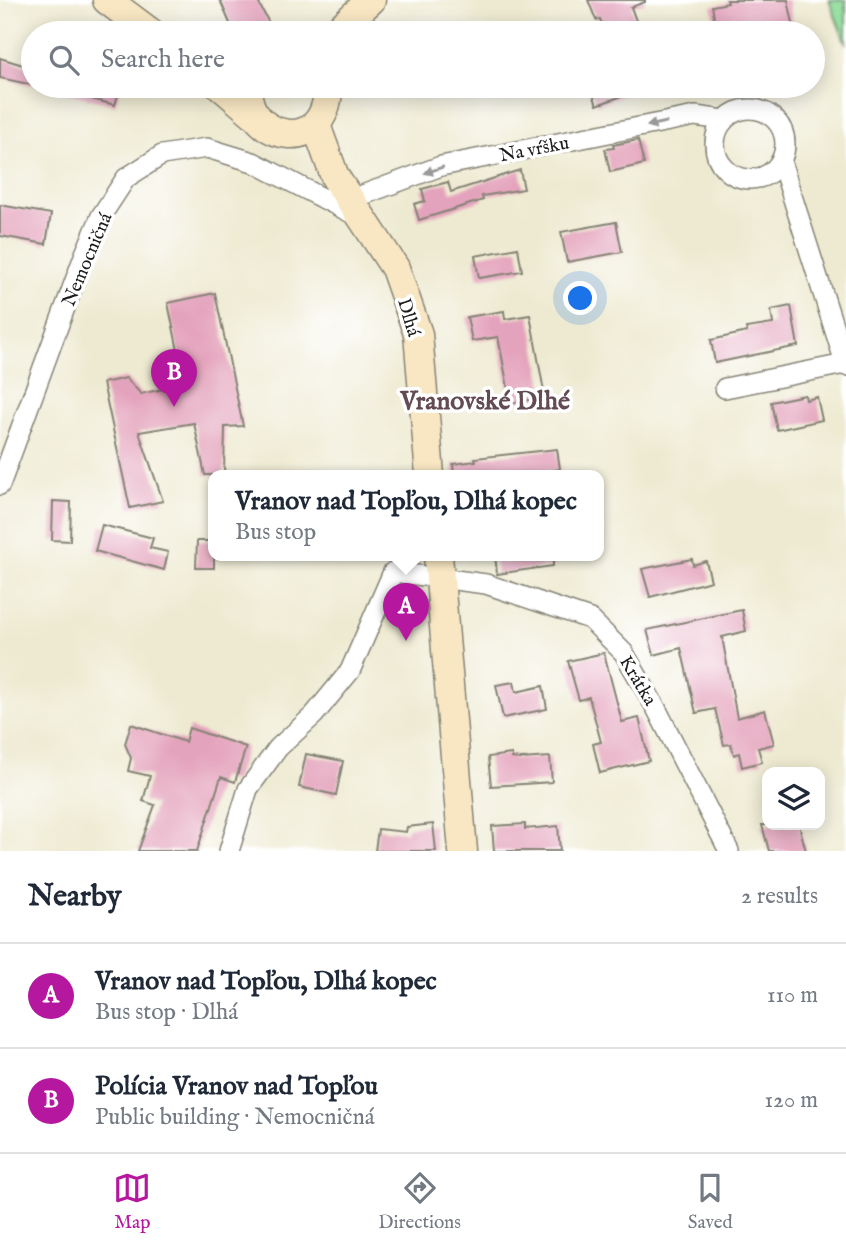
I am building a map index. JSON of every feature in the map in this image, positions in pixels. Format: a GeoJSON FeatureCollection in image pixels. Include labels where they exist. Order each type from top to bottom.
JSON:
{"type":"FeatureCollection","features":[{"type":"Feature","properties":{"kind":"street"},"geometry":{"type":"LineString","coordinates":[[107,0],[135,21]]}},
{"type":"Feature","properties":{"kind":"street"},"geometry":{"type":"LineString","coordinates":[[235,98],[269,128],[295,134],[305,132],[316,125],[328,98]]}},
{"type":"Feature","properties":{"kind":"street"},"geometry":{"type":"LineString","coordinates":[[249,98],[257,116]]}},
{"type":"Feature","properties":{"kind":"street"},"geometry":{"type":"LineString","coordinates":[[746,109],[764,112],[772,117],[783,133],[785,152],[773,172],[761,178],[747,180],[734,177],[723,169],[716,158],[714,144],[716,131],[724,120],[746,109]]}},
{"type":"Feature","properties":{"kind":"street","name":"Na vŕšku"},"geometry":{"type":"LineString","coordinates":[[305,187],[327,192],[334,188],[349,199],[441,166],[695,116],[724,120]]}},
{"type":"Feature","properties":{"kind":"street"},"geometry":{"type":"LineString","coordinates":[[316,125],[349,199]]}},
{"type":"Feature","properties":{"kind":"street"},"geometry":{"type":"LineString","coordinates":[[282,133],[349,199]]}},
{"type":"Feature","properties":{"kind":"street","name":"Nemocničná"},"geometry":{"type":"LineString","coordinates":[[0,485],[84,256],[101,216],[126,178],[162,155],[207,148],[253,162],[305,187],[349,199]]}},
{"type":"Feature","properties":{"kind":"street"},"geometry":{"type":"LineString","coordinates":[[725,388],[845,365],[781,161]]}},
{"type":"Feature","properties":{"kind":"street","name":"Dlhá"},"geometry":{"type":"LineString","coordinates":[[349,199],[395,268],[418,334],[429,470]]}},
{"type":"Feature","properties":{"kind":"street"},"geometry":{"type":"LineString","coordinates":[[229,851],[248,789],[278,748],[314,715],[350,671],[393,572],[439,567],[463,851]]}},
{"type":"Feature","properties":{"kind":"street","name":"Krátka"},"geometry":{"type":"LineString","coordinates":[[439,567],[590,619],[624,653],[656,708],[729,851]]}},
{"type":"Feature","properties":{"kind":"green space"},"geometry":{"type":"Polygon","coordinates":[[[829,0],[846,0],[846,44],[829,0]]]}},
{"type":"Feature","properties":{"kind":"building"},"geometry":{"type":"Polygon","coordinates":[[[220,0],[257,0],[268,21],[229,21],[220,0]]]}},
{"type":"Feature","properties":{"kind":"building"},"geometry":{"type":"Polygon","coordinates":[[[588,0],[645,0],[631,7],[636,21],[596,20],[588,0]]]}},
{"type":"Feature","properties":{"kind":"building"},"geometry":{"type":"Polygon","coordinates":[[[727,0],[788,0],[792,21],[715,21],[712,6],[728,3],[727,0]]]}},
{"type":"Feature","properties":{"kind":"building"},"geometry":{"type":"Polygon","coordinates":[[[0,58],[21,64],[21,82],[0,78],[0,58]]]}},
{"type":"Feature","properties":{"kind":"building"},"geometry":{"type":"Polygon","coordinates":[[[88,98],[117,98],[115,105],[88,98]]]}},
{"type":"Feature","properties":{"kind":"building"},"geometry":{"type":"Polygon","coordinates":[[[594,98],[617,98],[597,105],[594,98]]]}},
{"type":"Feature","properties":{"kind":"building"},"geometry":{"type":"Polygon","coordinates":[[[638,140],[644,164],[610,172],[605,149],[638,140]]]}},
{"type":"Feature","properties":{"kind":"building"},"geometry":{"type":"Polygon","coordinates":[[[520,170],[524,189],[482,196],[483,200],[419,220],[414,204],[425,201],[422,189],[448,182],[451,192],[520,170]]]}},
{"type":"Feature","properties":{"kind":"building"},"geometry":{"type":"Polygon","coordinates":[[[0,205],[51,214],[46,244],[0,236],[0,205]]]}},
{"type":"Feature","properties":{"kind":"building"},"geometry":{"type":"Polygon","coordinates":[[[616,222],[622,252],[567,262],[561,232],[616,222]]]}},
{"type":"Feature","properties":{"kind":"building"},"geometry":{"type":"Polygon","coordinates":[[[518,248],[522,271],[479,278],[475,256],[518,248]]]}},
{"type":"Feature","properties":{"kind":"building"},"geometry":{"type":"Polygon","coordinates":[[[215,293],[243,426],[225,427],[224,470],[208,470],[208,475],[205,475],[194,423],[139,432],[163,501],[130,508],[103,383],[126,378],[141,394],[185,384],[168,303],[215,293]]]}},
{"type":"Feature","properties":{"kind":"building"},"geometry":{"type":"Polygon","coordinates":[[[791,306],[798,346],[715,363],[711,340],[747,332],[746,328],[773,324],[771,310],[791,306]]]}},
{"type":"Feature","properties":{"kind":"building"},"geometry":{"type":"Polygon","coordinates":[[[504,311],[505,319],[530,315],[545,397],[511,403],[498,337],[472,341],[467,317],[504,311]]]}},
{"type":"Feature","properties":{"kind":"building"},"geometry":{"type":"Polygon","coordinates":[[[805,395],[806,400],[817,397],[822,420],[777,430],[771,402],[805,395]]]}},
{"type":"Feature","properties":{"kind":"building"},"geometry":{"type":"Polygon","coordinates":[[[557,449],[560,469],[454,470],[453,464],[476,461],[475,458],[557,449]]]}},
{"type":"Feature","properties":{"kind":"building"},"geometry":{"type":"Polygon","coordinates":[[[53,501],[71,502],[70,541],[52,540],[53,501]]]}},
{"type":"Feature","properties":{"kind":"building"},"geometry":{"type":"Polygon","coordinates":[[[102,525],[153,538],[150,548],[168,552],[164,570],[95,551],[102,525]]]}},
{"type":"Feature","properties":{"kind":"building"},"geometry":{"type":"Polygon","coordinates":[[[197,541],[208,541],[208,561],[214,561],[214,568],[196,568],[197,541]]]}},
{"type":"Feature","properties":{"kind":"building"},"geometry":{"type":"Polygon","coordinates":[[[692,559],[693,565],[706,561],[711,581],[650,597],[642,569],[692,559]]]}},
{"type":"Feature","properties":{"kind":"building"},"geometry":{"type":"Polygon","coordinates":[[[496,561],[553,561],[553,566],[497,574],[496,561]]]}},
{"type":"Feature","properties":{"kind":"building"},"geometry":{"type":"Polygon","coordinates":[[[742,610],[746,631],[722,637],[737,718],[765,710],[774,744],[758,748],[762,762],[742,767],[739,753],[734,755],[731,744],[724,745],[715,709],[696,713],[681,648],[654,655],[647,630],[742,610]]]}},
{"type":"Feature","properties":{"kind":"building"},"geometry":{"type":"Polygon","coordinates":[[[604,653],[622,722],[639,718],[649,761],[600,773],[593,744],[601,742],[589,697],[579,700],[568,661],[604,653]]]}},
{"type":"Feature","properties":{"kind":"building"},"geometry":{"type":"Polygon","coordinates":[[[514,682],[516,692],[543,686],[547,709],[503,718],[496,685],[514,682]]]}},
{"type":"Feature","properties":{"kind":"building"},"geometry":{"type":"Polygon","coordinates":[[[131,724],[185,742],[189,728],[246,747],[235,782],[221,777],[197,851],[138,851],[155,805],[143,801],[150,776],[128,771],[131,758],[125,744],[131,724]]]}},
{"type":"Feature","properties":{"kind":"building"},"geometry":{"type":"Polygon","coordinates":[[[306,754],[343,761],[336,795],[299,787],[306,754]]]}},
{"type":"Feature","properties":{"kind":"building"},"geometry":{"type":"Polygon","coordinates":[[[512,754],[512,758],[521,759],[550,757],[552,782],[491,786],[488,757],[512,754]]]}},
{"type":"Feature","properties":{"kind":"building"},"geometry":{"type":"Polygon","coordinates":[[[433,824],[436,851],[375,851],[378,829],[406,832],[407,827],[433,824]]]}},
{"type":"Feature","properties":{"kind":"building"},"geometry":{"type":"Polygon","coordinates":[[[525,824],[525,829],[558,826],[560,851],[494,851],[492,826],[525,824]]]}},
{"type":"Feature","properties":{"kind":"building"},"geometry":{"type":"Polygon","coordinates":[[[763,830],[800,830],[806,851],[769,851],[763,830]]]}},
{"type":"Feature","properties":{"kind":"place","name":"Polícia Vranov nad Topľou"},"geometry":{"type":"Point","coordinates":[174,407]}},
{"type":"Feature","properties":{"kind":"place","name":"Vranov nad Topľou, Dlhá kopec"},"geometry":{"type":"Point","coordinates":[406,641]}},
{"type":"Feature","properties":{"kind":"district","name":"Vranovské Dlhé"},"geometry":{"type":"Point","coordinates":[485,400]}}]}
